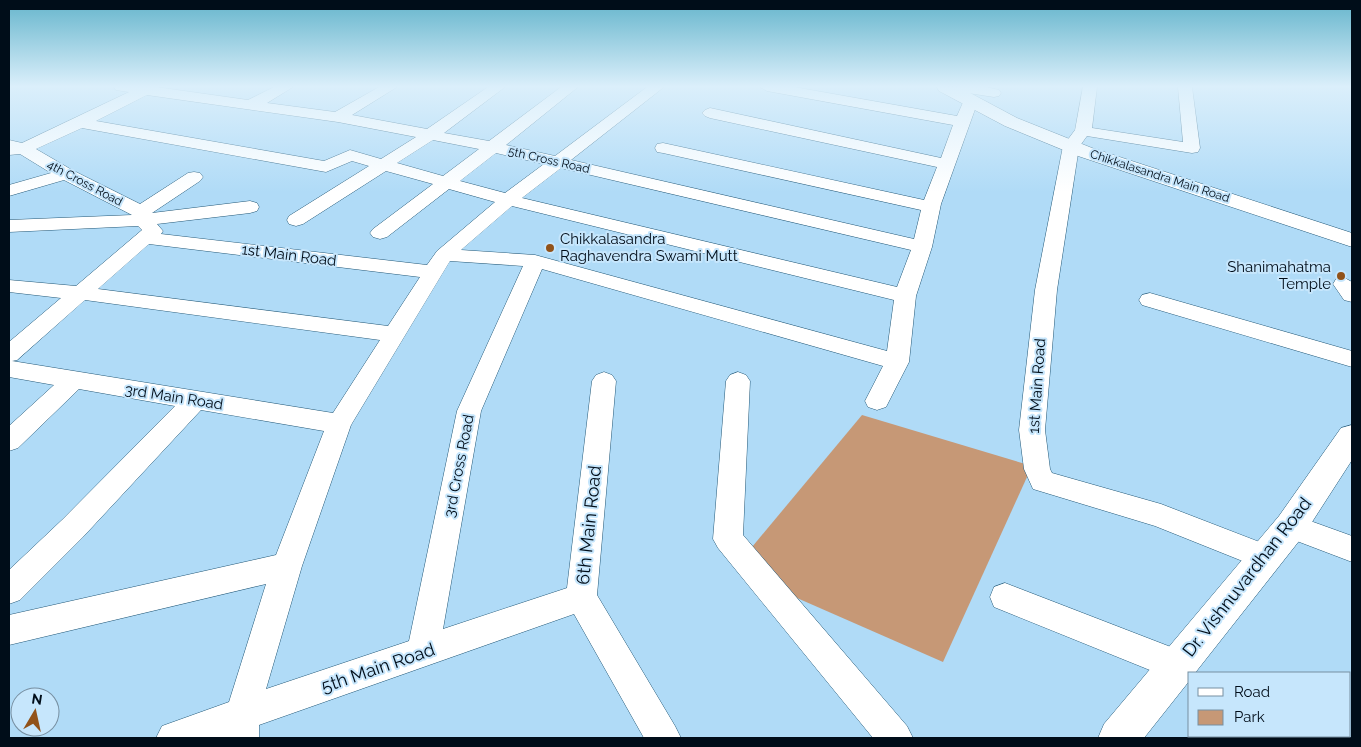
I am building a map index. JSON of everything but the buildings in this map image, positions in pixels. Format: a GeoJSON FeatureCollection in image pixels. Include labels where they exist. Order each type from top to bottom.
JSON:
{"type":"FeatureCollection","features":[{"type":"Feature","properties":{"kind":"street"},"geometry":{"type":"LineString","coordinates":[[14,148],[84,122]]}},
{"type":"Feature","properties":{"kind":"street","name":"5th Cross Road"},"geometry":{"type":"LineString","coordinates":[[363,122],[493,147],[922,247]]}},
{"type":"Feature","properties":{"kind":"street"},"geometry":{"type":"LineString","coordinates":[[296,220],[449,122]]}},
{"type":"Feature","properties":{"kind":"street"},"geometry":{"type":"LineString","coordinates":[[380,233],[526,122]]}},
{"type":"Feature","properties":{"kind":"street"},"geometry":{"type":"LineString","coordinates":[[241,726],[287,566],[339,424],[394,334],[438,263],[508,200],[611,122]]}},
{"type":"Feature","properties":{"kind":"street"},"geometry":{"type":"LineString","coordinates":[[751,122],[947,164]]}},
{"type":"Feature","properties":{"kind":"street"},"geometry":{"type":"LineString","coordinates":[[877,401],[897,362],[904,296],[922,247],[932,207],[962,122]]}},
{"type":"Feature","properties":{"kind":"street","name":"Chikkalasandra Main Road"},"geometry":{"type":"LineString","coordinates":[[1011,122],[1077,139],[1141,172],[1312,225],[1352,240]]}},
{"type":"Feature","properties":{"kind":"street","name":"1st Main Road"},"geometry":{"type":"LineString","coordinates":[[1081,122],[1046,290],[1032,430],[1037,470],[1043,481],[1161,516],[1265,557]]}},
{"type":"Feature","properties":{"kind":"street"},"geometry":{"type":"LineString","coordinates":[[1077,139],[1192,148],[1189,122]]}},
{"type":"Feature","properties":{"kind":"street"},"geometry":{"type":"LineString","coordinates":[[80,124],[326,167],[350,155],[508,200],[904,296]]}},
{"type":"Feature","properties":{"kind":"street","name":"4th Cross Road"},"geometry":{"type":"LineString","coordinates":[[14,148],[66,174],[146,225]]}},
{"type":"Feature","properties":{"kind":"street"},"geometry":{"type":"LineString","coordinates":[[663,148],[932,207]]}},
{"type":"Feature","properties":{"kind":"street"},"geometry":{"type":"LineString","coordinates":[[9,191],[66,174]]}},
{"type":"Feature","properties":{"kind":"street"},"geometry":{"type":"LineString","coordinates":[[9,354],[80,293],[194,178]]}},
{"type":"Feature","properties":{"kind":"street"},"geometry":{"type":"LineString","coordinates":[[9,226],[146,225],[250,207]]}},
{"type":"Feature","properties":{"kind":"street","name":"1st Main Road"},"geometry":{"type":"LineString","coordinates":[[146,225],[438,263],[535,261],[897,362]]}},
{"type":"Feature","properties":{"kind":"street","name":"3rd Cross Road"},"geometry":{"type":"LineString","coordinates":[[423,652],[469,411],[535,261]]}},
{"type":"Feature","properties":{"kind":"street"},"geometry":{"type":"LineString","coordinates":[[9,286],[80,293],[394,334]]}},
{"type":"Feature","properties":{"kind":"street"},"geometry":{"type":"LineString","coordinates":[[1150,300],[1352,359]]}},
{"type":"Feature","properties":{"kind":"street","name":"3rd Main Road"},"geometry":{"type":"LineString","coordinates":[[9,369],[339,424]]}},
{"type":"Feature","properties":{"kind":"street"},"geometry":{"type":"LineString","coordinates":[[9,441],[74,380]]}},
{"type":"Feature","properties":{"kind":"street","name":"6th Main Road"},"geometry":{"type":"LineString","coordinates":[[604,381],[581,597],[663,738]]}},
{"type":"Feature","properties":{"kind":"street"},"geometry":{"type":"LineString","coordinates":[[738,381],[728,539],[895,738]]}},
{"type":"Feature","properties":{"kind":"street"},"geometry":{"type":"LineString","coordinates":[[9,590],[73,528],[196,400]]}},
{"type":"Feature","properties":{"kind":"street","name":"Dr. Vishnuvardhan Road"},"geometry":{"type":"LineString","coordinates":[[1118,738],[1291,526],[1352,436]]}},
{"type":"Feature","properties":{"kind":"street"},"geometry":{"type":"LineString","coordinates":[[1291,526],[1352,549]]}},
{"type":"Feature","properties":{"kind":"street"},"geometry":{"type":"LineString","coordinates":[[9,630],[287,566]]}},
{"type":"Feature","properties":{"kind":"street","name":"5th Main Road"},"geometry":{"type":"LineString","coordinates":[[174,738],[241,726],[423,652],[581,597]]}},
{"type":"Feature","properties":{"kind":"street"},"geometry":{"type":"LineString","coordinates":[[1005,597],[1177,665]]}},
{"type":"Feature","properties":{"kind":"green space"},"geometry":{"type":"Polygon","coordinates":[[[862,415],[1032,466],[943,662],[781,591],[752,547],[862,415]]]}},
{"type":"Feature","properties":{"kind":"place","name":"Chikkalasandra Raghavendra Swami Mutt"},"geometry":{"type":"Point","coordinates":[550,248]}},
{"type":"Feature","properties":{"kind":"place","name":"Shanimahatma Temple"},"geometry":{"type":"Point","coordinates":[1341,276]}}]}
